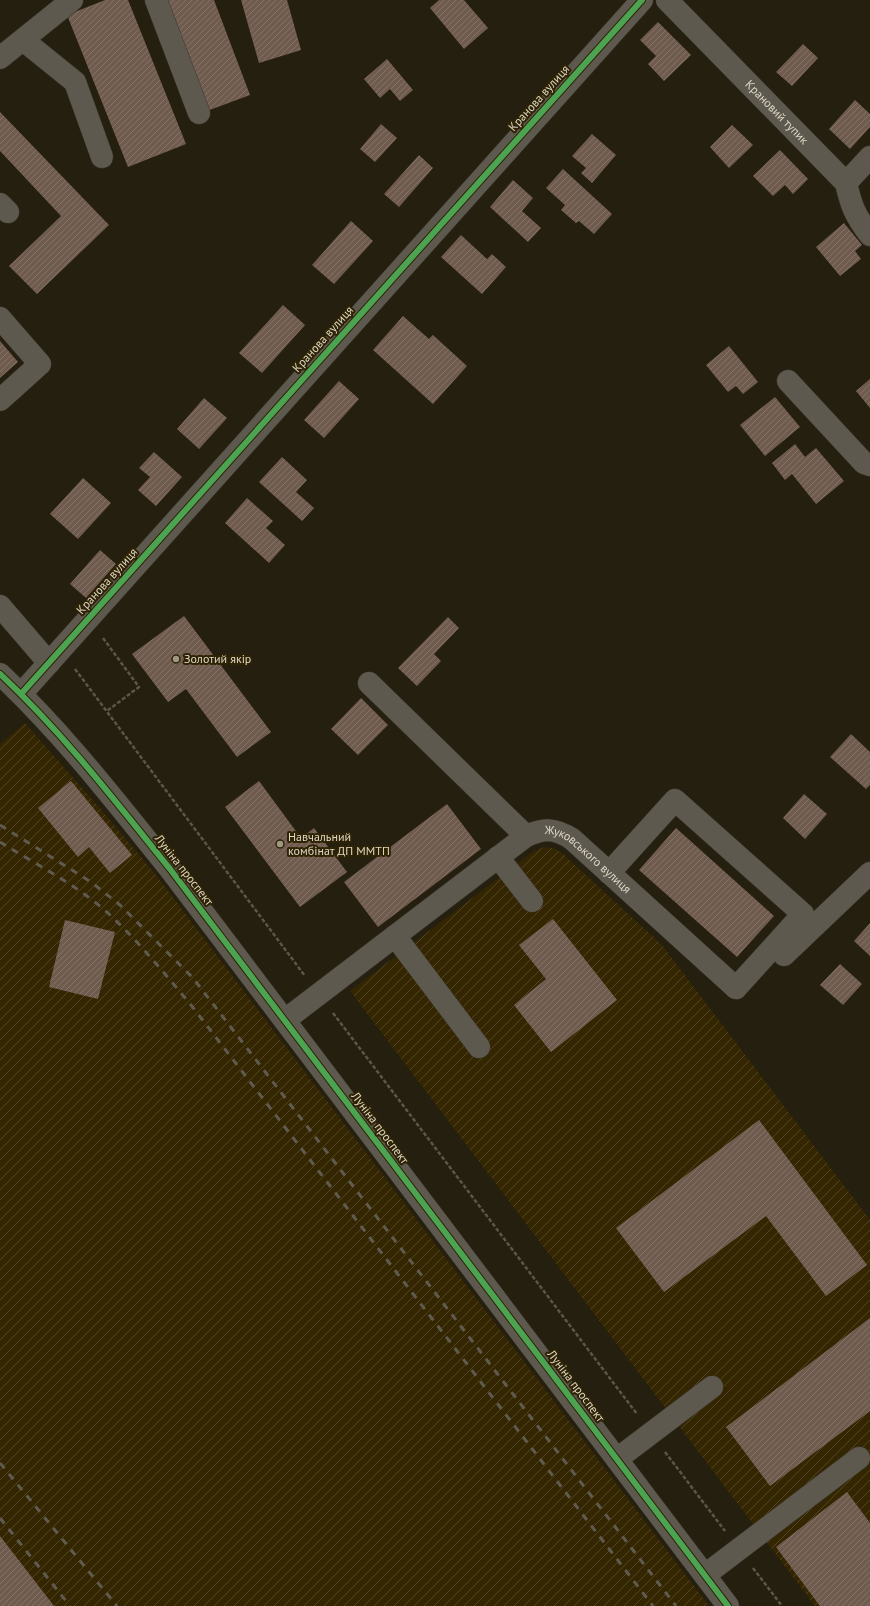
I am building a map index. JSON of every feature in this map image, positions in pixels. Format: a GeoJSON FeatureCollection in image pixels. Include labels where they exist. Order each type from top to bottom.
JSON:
{"type":"FeatureCollection","features":[{"type":"Feature","properties":{"kind":"street"},"geometry":{"type":"LineString","coordinates":[[0,58],[72,0]]}},
{"type":"Feature","properties":{"kind":"street"},"geometry":{"type":"LineString","coordinates":[[156,0],[199,113]]}},
{"type":"Feature","properties":{"kind":"street","name":"Кранова вулиця"},"geometry":{"type":"LineString","coordinates":[[21,694],[642,0]]}},
{"type":"Feature","properties":{"kind":"street","name":"Крановий тупик"},"geometry":{"type":"LineString","coordinates":[[667,0],[846,182]]}},
{"type":"Feature","properties":{"kind":"street"},"geometry":{"type":"LineString","coordinates":[[23,40],[75,82],[102,157]]}},
{"type":"Feature","properties":{"kind":"street"},"geometry":{"type":"LineString","coordinates":[[870,157],[846,182],[851,205],[862,225],[870,235]]}},
{"type":"Feature","properties":{"kind":"street"},"geometry":{"type":"LineString","coordinates":[[0,318],[40,364],[0,400]]}},
{"type":"Feature","properties":{"kind":"street"},"geometry":{"type":"LineString","coordinates":[[788,381],[864,463],[870,465]]}},
{"type":"Feature","properties":{"kind":"street"},"geometry":{"type":"LineString","coordinates":[[0,606],[54,656]]}},
{"type":"Feature","properties":{"kind":"street","name":"Луніна проспект"},"geometry":{"type":"LineString","coordinates":[[0,674],[21,694],[98,779],[170,869],[728,1606]]}},
{"type":"Feature","properties":{"kind":"street"},"geometry":{"type":"LineString","coordinates":[[369,683],[526,836]]}},
{"type":"Feature","properties":{"kind":"street"},"geometry":{"type":"LineString","coordinates":[[609,873],[675,800],[803,914],[736,988]]}},
{"type":"Feature","properties":{"kind":"street","name":"Жуковського вулиця"},"geometry":{"type":"LineString","coordinates":[[285,1020],[526,836],[537,831],[550,830],[561,832],[572,839],[736,988]]}},
{"type":"Feature","properties":{"kind":"street"},"geometry":{"type":"LineString","coordinates":[[498,857],[532,901]]}},
{"type":"Feature","properties":{"kind":"street"},"geometry":{"type":"LineString","coordinates":[[736,988],[755,982],[870,873]]}},
{"type":"Feature","properties":{"kind":"street"},"geometry":{"type":"LineString","coordinates":[[395,936],[479,1047]]}},
{"type":"Feature","properties":{"kind":"street"},"geometry":{"type":"LineString","coordinates":[[617,1459],[712,1387]]}},
{"type":"Feature","properties":{"kind":"street"},"geometry":{"type":"LineString","coordinates":[[704,1575],[860,1458]]}},
{"type":"Feature","properties":{"kind":"path"},"geometry":{"type":"LineString","coordinates":[[88,619],[139,686],[106,711]]}},
{"type":"Feature","properties":{"kind":"path"},"geometry":{"type":"LineString","coordinates":[[54,656],[106,711],[782,1606]]}},
{"type":"Feature","properties":{"kind":"shaded area"},"geometry":{"type":"Polygon","coordinates":[[[25,723],[156,875],[709,1606],[0,1606],[0,744],[25,723]]]}},
{"type":"Feature","properties":{"kind":"shaded area"},"geometry":{"type":"Polygon","coordinates":[[[544,847],[553,848],[562,853],[662,945],[870,1220],[870,1606],[815,1606],[350,991],[534,851],[544,847]]]}},
{"type":"Feature","properties":{"kind":"building"},"geometry":{"type":"Polygon","coordinates":[[[105,0],[128,0],[186,144],[128,167],[67,15],[105,0]]]}},
{"type":"Feature","properties":{"kind":"building"},"geometry":{"type":"Polygon","coordinates":[[[166,0],[214,0],[250,95],[207,111],[166,0]]]}},
{"type":"Feature","properties":{"kind":"building"},"geometry":{"type":"Polygon","coordinates":[[[241,0],[287,0],[301,50],[259,63],[241,0]]]}},
{"type":"Feature","properties":{"kind":"building"},"geometry":{"type":"Polygon","coordinates":[[[439,0],[464,0],[488,28],[464,49],[430,8],[439,0]]]}},
{"type":"Feature","properties":{"kind":"building"},"geometry":{"type":"Polygon","coordinates":[[[658,22],[691,55],[664,81],[648,64],[656,56],[640,40],[658,22]]]}},
{"type":"Feature","properties":{"kind":"building"},"geometry":{"type":"Polygon","coordinates":[[[803,44],[818,58],[792,86],[776,72],[803,44]]]}},
{"type":"Feature","properties":{"kind":"building"},"geometry":{"type":"Polygon","coordinates":[[[387,59],[413,90],[400,101],[390,89],[380,98],[364,79],[387,59]]]}},
{"type":"Feature","properties":{"kind":"building"},"geometry":{"type":"Polygon","coordinates":[[[855,100],[870,114],[870,127],[850,149],[829,129],[855,100]]]}},
{"type":"Feature","properties":{"kind":"building"},"geometry":{"type":"Polygon","coordinates":[[[0,112],[109,225],[37,294],[9,266],[61,216],[0,151],[0,112]]]}},
{"type":"Feature","properties":{"kind":"building"},"geometry":{"type":"Polygon","coordinates":[[[381,124],[397,138],[375,162],[360,149],[381,124]]]}},
{"type":"Feature","properties":{"kind":"building"},"geometry":{"type":"Polygon","coordinates":[[[732,125],[753,145],[729,168],[710,147],[732,125]]]}},
{"type":"Feature","properties":{"kind":"building"},"geometry":{"type":"Polygon","coordinates":[[[592,134],[616,155],[592,183],[581,173],[586,168],[572,156],[592,134]]]}},
{"type":"Feature","properties":{"kind":"building"},"geometry":{"type":"Polygon","coordinates":[[[780,150],[808,179],[793,194],[785,185],[773,196],[753,176],[780,150]]]}},
{"type":"Feature","properties":{"kind":"building"},"geometry":{"type":"Polygon","coordinates":[[[419,155],[433,168],[399,207],[384,194],[419,155]]]}},
{"type":"Feature","properties":{"kind":"building"},"geometry":{"type":"Polygon","coordinates":[[[563,169],[612,214],[594,234],[579,221],[576,223],[561,210],[565,205],[546,188],[563,169]]]}},
{"type":"Feature","properties":{"kind":"building"},"geometry":{"type":"Polygon","coordinates":[[[513,180],[533,198],[522,211],[541,228],[528,242],[490,207],[513,180]]]}},
{"type":"Feature","properties":{"kind":"building"},"geometry":{"type":"Polygon","coordinates":[[[351,221],[373,241],[334,284],[312,265],[351,221]]]}},
{"type":"Feature","properties":{"kind":"building"},"geometry":{"type":"Polygon","coordinates":[[[844,223],[862,245],[855,251],[861,259],[840,276],[816,247],[844,223]]]}},
{"type":"Feature","properties":{"kind":"building"},"geometry":{"type":"Polygon","coordinates":[[[461,235],[487,259],[492,254],[506,267],[482,294],[441,257],[461,235]]]}},
{"type":"Feature","properties":{"kind":"building"},"geometry":{"type":"Polygon","coordinates":[[[283,305],[305,325],[262,373],[239,353],[283,305]]]}},
{"type":"Feature","properties":{"kind":"building"},"geometry":{"type":"Polygon","coordinates":[[[403,316],[429,339],[433,335],[467,366],[433,404],[373,350],[403,316]]]}},
{"type":"Feature","properties":{"kind":"building"},"geometry":{"type":"Polygon","coordinates":[[[0,341],[18,362],[0,378],[0,341]]]}},
{"type":"Feature","properties":{"kind":"building"},"geometry":{"type":"Polygon","coordinates":[[[729,346],[758,382],[743,394],[736,386],[728,392],[706,365],[729,346]]]}},
{"type":"Feature","properties":{"kind":"building"},"geometry":{"type":"Polygon","coordinates":[[[870,379],[870,408],[856,391],[870,379]]]}},
{"type":"Feature","properties":{"kind":"building"},"geometry":{"type":"Polygon","coordinates":[[[339,381],[359,399],[324,438],[304,420],[339,381]]]}},
{"type":"Feature","properties":{"kind":"building"},"geometry":{"type":"Polygon","coordinates":[[[775,397],[800,427],[765,456],[740,425],[775,397]]]}},
{"type":"Feature","properties":{"kind":"building"},"geometry":{"type":"Polygon","coordinates":[[[204,398],[227,418],[199,449],[177,429],[204,398]]]}},
{"type":"Feature","properties":{"kind":"building"},"geometry":{"type":"Polygon","coordinates":[[[795,444],[805,457],[816,448],[844,481],[816,504],[792,474],[785,480],[772,463],[795,444]]]}},
{"type":"Feature","properties":{"kind":"building"},"geometry":{"type":"Polygon","coordinates":[[[154,452],[182,477],[156,506],[138,490],[150,477],[139,468],[154,452]]]}},
{"type":"Feature","properties":{"kind":"building"},"geometry":{"type":"Polygon","coordinates":[[[282,457],[307,480],[296,492],[314,508],[302,521],[259,482],[282,457]]]}},
{"type":"Feature","properties":{"kind":"building"},"geometry":{"type":"Polygon","coordinates":[[[83,478],[111,503],[78,539],[50,514],[83,478]]]}},
{"type":"Feature","properties":{"kind":"building"},"geometry":{"type":"Polygon","coordinates":[[[247,498],[273,521],[266,528],[285,545],[269,563],[225,523],[247,498]]]}},
{"type":"Feature","properties":{"kind":"building"},"geometry":{"type":"Polygon","coordinates":[[[100,550],[116,564],[86,598],[70,584],[100,550]]]}},
{"type":"Feature","properties":{"kind":"building"},"geometry":{"type":"Polygon","coordinates":[[[184,616],[271,732],[237,757],[186,689],[168,702],[132,654],[184,616]]]}},
{"type":"Feature","properties":{"kind":"building"},"geometry":{"type":"Polygon","coordinates":[[[448,617],[459,628],[434,654],[441,661],[417,686],[398,668],[448,617]]]}},
{"type":"Feature","properties":{"kind":"building"},"geometry":{"type":"Polygon","coordinates":[[[361,698],[388,725],[358,755],[331,729],[361,698]]]}},
{"type":"Feature","properties":{"kind":"building"},"geometry":{"type":"Polygon","coordinates":[[[851,734],[870,752],[870,785],[866,789],[830,757],[851,734]]]}},
{"type":"Feature","properties":{"kind":"building"},"geometry":{"type":"Polygon","coordinates":[[[71,781],[132,855],[110,873],[89,847],[78,857],[38,808],[71,781]]]}},
{"type":"Feature","properties":{"kind":"building"},"geometry":{"type":"Polygon","coordinates":[[[259,781],[301,838],[314,828],[347,872],[300,907],[225,807],[259,781]]]}},
{"type":"Feature","properties":{"kind":"building"},"geometry":{"type":"Polygon","coordinates":[[[804,794],[827,814],[805,839],[783,818],[804,794]]]}},
{"type":"Feature","properties":{"kind":"building"},"geometry":{"type":"Polygon","coordinates":[[[447,804],[481,849],[378,927],[344,882],[447,804]]]}},
{"type":"Feature","properties":{"kind":"building"},"geometry":{"type":"Polygon","coordinates":[[[676,828],[774,916],[737,957],[639,870],[676,828]]]}},
{"type":"Feature","properties":{"kind":"building"},"geometry":{"type":"Polygon","coordinates":[[[553,919],[617,1000],[551,1052],[514,1005],[546,979],[519,945],[553,919]]]}},
{"type":"Feature","properties":{"kind":"building"},"geometry":{"type":"Polygon","coordinates":[[[65,920],[115,932],[98,999],[49,987],[65,920]]]}},
{"type":"Feature","properties":{"kind":"building"},"geometry":{"type":"Polygon","coordinates":[[[870,923],[870,956],[854,941],[870,923]]]}},
{"type":"Feature","properties":{"kind":"building"},"geometry":{"type":"Polygon","coordinates":[[[840,964],[862,984],[843,1005],[820,985],[840,964]]]}},
{"type":"Feature","properties":{"kind":"building"},"geometry":{"type":"Polygon","coordinates":[[[759,1120],[867,1265],[826,1296],[766,1216],[664,1292],[616,1228],[759,1120]]]}},
{"type":"Feature","properties":{"kind":"building"},"geometry":{"type":"Polygon","coordinates":[[[870,1318],[870,1411],[770,1486],[726,1427],[870,1318]]]}},
{"type":"Feature","properties":{"kind":"building"},"geometry":{"type":"Polygon","coordinates":[[[847,1492],[870,1523],[870,1606],[820,1606],[776,1547],[847,1492]]]}},
{"type":"Feature","properties":{"kind":"building"},"geometry":{"type":"Polygon","coordinates":[[[0,1536],[54,1606],[0,1606],[0,1536]]]}},
{"type":"Feature","properties":{"kind":"railway"},"geometry":{"type":"LineString","coordinates":[[0,825],[91,882],[120,905],[193,978],[676,1606]]}},
{"type":"Feature","properties":{"kind":"railway"},"geometry":{"type":"LineString","coordinates":[[0,842],[56,876],[97,904],[131,936],[162,970],[191,1005],[653,1606]]}},
{"type":"Feature","properties":{"kind":"railway"},"geometry":{"type":"LineString","coordinates":[[0,1463],[117,1606]]}},
{"type":"Feature","properties":{"kind":"railway"},"geometry":{"type":"LineString","coordinates":[[0,1518],[70,1606]]}},
{"type":"Feature","properties":{"kind":"cycle path"},"geometry":{"type":"LineString","coordinates":[[21,694],[642,0]]}},
{"type":"Feature","properties":{"kind":"cycle path"},"geometry":{"type":"LineString","coordinates":[[0,674],[46,720],[67,744],[109,793],[170,869],[728,1606]]}},
{"type":"Feature","properties":{"kind":"place","name":"Золотий якір"},"geometry":{"type":"Point","coordinates":[176,659]}},
{"type":"Feature","properties":{"kind":"place","name":"Навчальний комбінат ДП ММТП"},"geometry":{"type":"Point","coordinates":[280,844]}}]}
